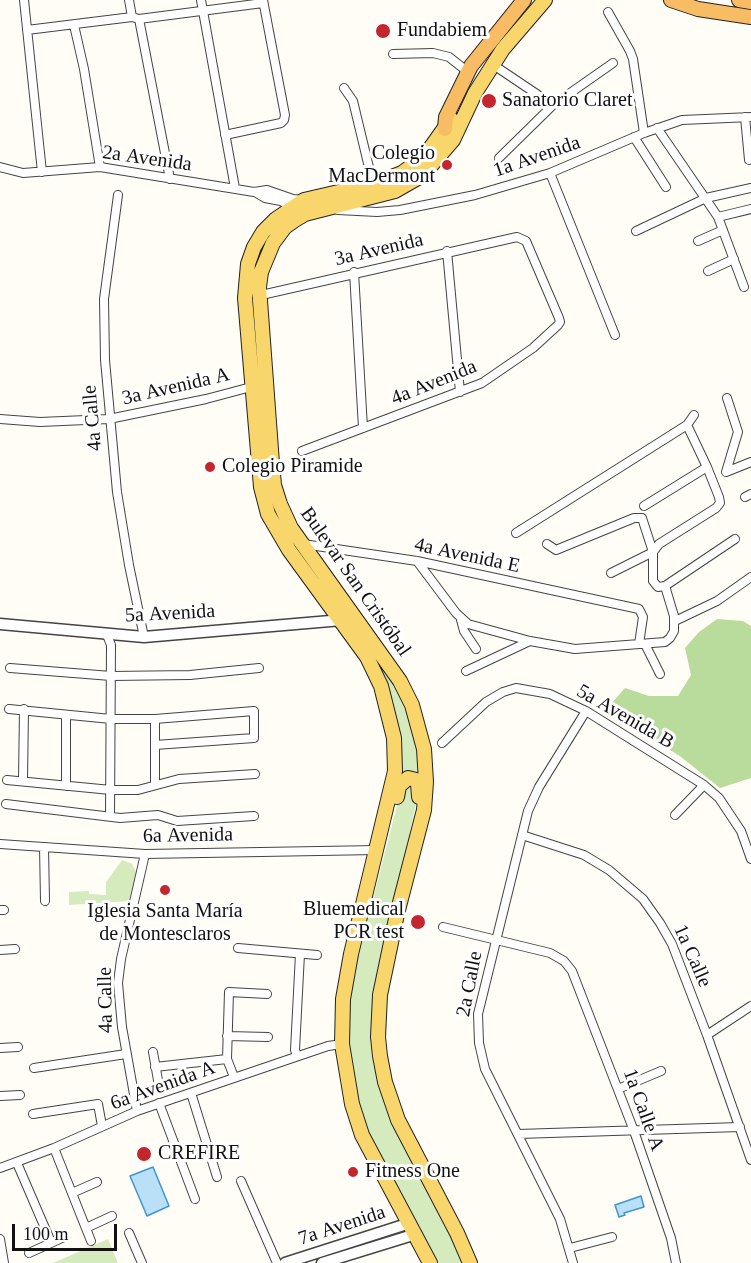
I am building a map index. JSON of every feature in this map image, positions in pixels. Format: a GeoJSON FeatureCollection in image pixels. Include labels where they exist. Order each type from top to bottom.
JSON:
{"type":"FeatureCollection","features":[{"type":"Feature","properties":{"kind":"highway"},"geometry":{"type":"LineString","coordinates":[[445,129],[446,117],[468,72],[480,53],[524,0]]}},
{"type":"Feature","properties":{"kind":"highway"},"geometry":{"type":"LineString","coordinates":[[671,0],[698,9],[751,17]]}},
{"type":"Feature","properties":{"kind":"highway"},"geometry":{"type":"LineString","coordinates":[[696,0],[751,12]]}},
{"type":"Feature","properties":{"kind":"highway"},"geometry":{"type":"LineString","coordinates":[[739,0],[751,2]]}},
{"type":"Feature","properties":{"kind":"main road","name":"Bulevar San Cristóbal"},"geometry":{"type":"LineString","coordinates":[[470,1263],[457,1233],[398,1120],[385,1082],[380,1056],[378,1015],[386,961],[424,810],[426,761],[412,705],[387,662],[268,514],[261,487],[245,298],[248,264],[263,232],[290,207],[304,200],[373,184],[402,174],[416,165],[445,129],[486,58],[534,0]]}},
{"type":"Feature","properties":{"kind":"main road","name":"Bulevar San Cristóbal"},"geometry":{"type":"LineString","coordinates":[[430,1263],[362,1136],[350,1096],[342,1044],[343,999],[395,771],[394,738],[388,708],[377,677],[367,657],[295,547],[274,485],[260,295],[261,272],[273,243],[280,233],[305,214],[395,191],[423,175],[453,140],[475,93],[492,64],[545,0]]}},
{"type":"Feature","properties":{"kind":"main road"},"geometry":{"type":"LineString","coordinates":[[342,620],[351,621],[371,650],[387,662]]}},
{"type":"Feature","properties":{"kind":"main road"},"geometry":{"type":"LineString","coordinates":[[359,923],[371,894],[399,786],[408,778],[418,783],[419,798],[401,882],[397,914]]}},
{"type":"Feature","properties":{"kind":"street"},"geometry":{"type":"LineString","coordinates":[[24,0],[42,172]]}},
{"type":"Feature","properties":{"kind":"street"},"geometry":{"type":"LineString","coordinates":[[129,0],[135,18],[170,178]]}},
{"type":"Feature","properties":{"kind":"street"},"geometry":{"type":"LineString","coordinates":[[201,0],[235,188]]}},
{"type":"Feature","properties":{"kind":"street"},"geometry":{"type":"LineString","coordinates":[[27,30],[204,11],[263,2],[285,115],[284,120],[281,123],[225,135]]}},
{"type":"Feature","properties":{"kind":"street"},"geometry":{"type":"LineString","coordinates":[[608,12],[633,59],[644,133]]}},
{"type":"Feature","properties":{"kind":"street"},"geometry":{"type":"LineString","coordinates":[[74,25],[92,110],[100,167]]}},
{"type":"Feature","properties":{"kind":"street"},"geometry":{"type":"LineString","coordinates":[[393,54],[433,53],[449,57],[468,72]]}},
{"type":"Feature","properties":{"kind":"street"},"geometry":{"type":"LineString","coordinates":[[499,158],[553,105],[613,63]]}},
{"type":"Feature","properties":{"kind":"street"},"geometry":{"type":"LineString","coordinates":[[492,64],[553,105]]}},
{"type":"Feature","properties":{"kind":"street"},"geometry":{"type":"LineString","coordinates":[[345,88],[352,101],[373,184]]}},
{"type":"Feature","properties":{"kind":"street"},"geometry":{"type":"LineString","coordinates":[[748,117],[749,160]]}},
{"type":"Feature","properties":{"kind":"street","name":"1a Avenida"},"geometry":{"type":"LineString","coordinates":[[330,207],[337,210],[377,212],[400,210],[475,195],[550,172],[644,133],[682,120],[748,117]]}},
{"type":"Feature","properties":{"kind":"street"},"geometry":{"type":"LineString","coordinates":[[657,128],[718,218],[744,287]]}},
{"type":"Feature","properties":{"kind":"street"},"geometry":{"type":"LineString","coordinates":[[634,137],[666,187]]}},
{"type":"Feature","properties":{"kind":"street","name":"2a Avenida"},"geometry":{"type":"LineString","coordinates":[[0,167],[22,173],[100,167],[235,188],[281,201],[290,207]]}},
{"type":"Feature","properties":{"kind":"street"},"geometry":{"type":"LineString","coordinates":[[550,172],[615,335]]}},
{"type":"Feature","properties":{"kind":"street"},"geometry":{"type":"LineString","coordinates":[[636,231],[706,198],[751,188]]}},
{"type":"Feature","properties":{"kind":"street","name":"2a Avenida"},"geometry":{"type":"LineString","coordinates":[[254,192],[267,190],[293,199],[304,200]]}},
{"type":"Feature","properties":{"kind":"street","name":"4a Calle"},"geometry":{"type":"LineString","coordinates":[[118,195],[104,299],[105,360],[109,419],[123,528],[144,637]]}},
{"type":"Feature","properties":{"kind":"street"},"geometry":{"type":"LineString","coordinates":[[718,218],[751,209]]}},
{"type":"Feature","properties":{"kind":"street"},"geometry":{"type":"LineString","coordinates":[[698,241],[723,230]]}},
{"type":"Feature","properties":{"kind":"street","name":"3a Avenida"},"geometry":{"type":"LineString","coordinates":[[245,298],[447,251],[521,237],[526,241],[559,318]]}},
{"type":"Feature","properties":{"kind":"street"},"geometry":{"type":"LineString","coordinates":[[447,251],[460,392]]}},
{"type":"Feature","properties":{"kind":"street"},"geometry":{"type":"LineString","coordinates":[[708,271],[734,259]]}},
{"type":"Feature","properties":{"kind":"street"},"geometry":{"type":"LineString","coordinates":[[354,272],[363,428]]}},
{"type":"Feature","properties":{"kind":"street","name":"4a Avenida"},"geometry":{"type":"LineString","coordinates":[[302,451],[482,383],[533,348],[558,326],[559,318]]}},
{"type":"Feature","properties":{"kind":"street","name":"3a Avenida A"},"geometry":{"type":"LineString","coordinates":[[0,419],[40,422],[109,419],[206,399],[251,387]]}},
{"type":"Feature","properties":{"kind":"street"},"geometry":{"type":"LineString","coordinates":[[727,398],[738,432],[726,472],[751,462]]}},
{"type":"Feature","properties":{"kind":"street"},"geometry":{"type":"LineString","coordinates":[[516,533],[687,425],[694,415]]}},
{"type":"Feature","properties":{"kind":"street"},"geometry":{"type":"LineString","coordinates":[[610,573],[653,552],[659,544],[716,508],[720,503],[707,466],[687,425]]}},
{"type":"Feature","properties":{"kind":"street"},"geometry":{"type":"LineString","coordinates":[[644,506],[707,466]]}},
{"type":"Feature","properties":{"kind":"street"},"geometry":{"type":"LineString","coordinates":[[548,544],[556,550],[634,518],[642,518],[653,552],[653,581],[658,587],[665,586],[735,539]]}},
{"type":"Feature","properties":{"kind":"street","name":"4a Avenida E"},"geometry":{"type":"LineString","coordinates":[[295,547],[417,561],[639,609],[643,617],[642,644]]}},
{"type":"Feature","properties":{"kind":"street"},"geometry":{"type":"LineString","coordinates":[[417,561],[461,620],[464,631],[476,649]]}},
{"type":"Feature","properties":{"kind":"street"},"geometry":{"type":"LineString","coordinates":[[675,621],[717,601],[750,578]]}},
{"type":"Feature","properties":{"kind":"street"},"geometry":{"type":"LineString","coordinates":[[461,620],[468,624],[530,640],[575,649],[665,642],[674,631],[675,621],[665,586]]}},
{"type":"Feature","properties":{"kind":"street","name":"5a Avenida"},"geometry":{"type":"LineString","coordinates":[[0,624],[144,637],[342,620]]}},
{"type":"Feature","properties":{"kind":"street"},"geometry":{"type":"LineString","coordinates":[[107,635],[111,645],[110,816]]}},
{"type":"Feature","properties":{"kind":"street"},"geometry":{"type":"LineString","coordinates":[[465,671],[530,640]]}},
{"type":"Feature","properties":{"kind":"street"},"geometry":{"type":"LineString","coordinates":[[642,644],[660,674]]}},
{"type":"Feature","properties":{"kind":"street"},"geometry":{"type":"LineString","coordinates":[[9,668],[111,676],[190,675],[259,668]]}},
{"type":"Feature","properties":{"kind":"street","name":"5a Avenida B"},"geometry":{"type":"LineString","coordinates":[[442,743],[486,702],[503,692],[516,688],[550,694],[586,711],[702,783],[719,798],[741,831],[751,859]]}},
{"type":"Feature","properties":{"kind":"street"},"geometry":{"type":"LineString","coordinates":[[9,709],[111,719],[155,719],[254,711],[254,738],[155,745]]}},
{"type":"Feature","properties":{"kind":"street"},"geometry":{"type":"LineString","coordinates":[[23,781],[24,709]]}},
{"type":"Feature","properties":{"kind":"street","name":"2a Calle"},"geometry":{"type":"LineString","coordinates":[[573,1263],[561,1219],[485,1069],[479,1043],[478,1014],[528,811],[539,787],[586,711]]}},
{"type":"Feature","properties":{"kind":"street"},"geometry":{"type":"LineString","coordinates":[[66,715],[66,786]]}},
{"type":"Feature","properties":{"kind":"street"},"geometry":{"type":"LineString","coordinates":[[155,719],[155,785]]}},
{"type":"Feature","properties":{"kind":"street"},"geometry":{"type":"LineString","coordinates":[[7,780],[111,790],[138,790],[179,779],[255,774]]}},
{"type":"Feature","properties":{"kind":"street"},"geometry":{"type":"LineString","coordinates":[[675,814],[702,783]]}},
{"type":"Feature","properties":{"kind":"street"},"geometry":{"type":"LineString","coordinates":[[6,804],[120,818],[158,815],[177,821],[254,816]]}},
{"type":"Feature","properties":{"kind":"street","name":"1a Calle"},"geometry":{"type":"LineString","coordinates":[[522,835],[584,855],[609,870],[643,899],[672,944],[751,1160]]}},
{"type":"Feature","properties":{"kind":"street","name":"6a Avenida"},"geometry":{"type":"LineString","coordinates":[[0,844],[145,854],[377,850]]}},
{"type":"Feature","properties":{"kind":"street"},"geometry":{"type":"LineString","coordinates":[[44,847],[45,901]]}},
{"type":"Feature","properties":{"kind":"street","name":"4a Calle"},"geometry":{"type":"LineString","coordinates":[[137,1111],[126,1054],[118,983],[121,959],[145,854]]}},
{"type":"Feature","properties":{"kind":"street"},"geometry":{"type":"LineString","coordinates":[[444,927],[496,938]]}},
{"type":"Feature","properties":{"kind":"street","name":"1a Calle A"},"geometry":{"type":"LineString","coordinates":[[496,938],[550,953],[564,961],[572,971],[634,1131],[671,1238],[676,1263]]}},
{"type":"Feature","properties":{"kind":"street"},"geometry":{"type":"LineString","coordinates":[[238,948],[317,955]]}},
{"type":"Feature","properties":{"kind":"street"},"geometry":{"type":"LineString","coordinates":[[0,950],[15,949]]}},
{"type":"Feature","properties":{"kind":"street"},"geometry":{"type":"LineString","coordinates":[[297,1056],[295,1050],[300,954]]}},
{"type":"Feature","properties":{"kind":"street"},"geometry":{"type":"LineString","coordinates":[[234,1077],[227,1059],[229,992],[267,994]]}},
{"type":"Feature","properties":{"kind":"street"},"geometry":{"type":"LineString","coordinates":[[707,1035],[751,1006]]}},
{"type":"Feature","properties":{"kind":"street"},"geometry":{"type":"LineString","coordinates":[[227,1036],[268,1037]]}},
{"type":"Feature","properties":{"kind":"street","name":"6a Avenida A"},"geometry":{"type":"LineString","coordinates":[[0,1168],[54,1148],[159,1103],[328,1046],[342,1044]]}},
{"type":"Feature","properties":{"kind":"street"},"geometry":{"type":"LineString","coordinates":[[0,1048],[18,1047]]}},
{"type":"Feature","properties":{"kind":"street"},"geometry":{"type":"LineString","coordinates":[[153,1052],[159,1086]]}},
{"type":"Feature","properties":{"kind":"street"},"geometry":{"type":"LineString","coordinates":[[34,1068],[126,1054]]}},
{"type":"Feature","properties":{"kind":"street"},"geometry":{"type":"LineString","coordinates":[[155,1067],[227,1059]]}},
{"type":"Feature","properties":{"kind":"street"},"geometry":{"type":"LineString","coordinates":[[618,1089],[661,1071]]}},
{"type":"Feature","properties":{"kind":"street"},"geometry":{"type":"LineString","coordinates":[[191,1093],[217,1178]]}},
{"type":"Feature","properties":{"kind":"street"},"geometry":{"type":"LineString","coordinates":[[0,1096],[20,1095]]}},
{"type":"Feature","properties":{"kind":"street"},"geometry":{"type":"LineString","coordinates":[[159,1103],[195,1199]]}},
{"type":"Feature","properties":{"kind":"street"},"geometry":{"type":"LineString","coordinates":[[33,1114],[98,1104],[102,1126]]}},
{"type":"Feature","properties":{"kind":"street"},"geometry":{"type":"LineString","coordinates":[[518,1134],[740,1127]]}},
{"type":"Feature","properties":{"kind":"street"},"geometry":{"type":"LineString","coordinates":[[54,1148],[91,1241]]}},
{"type":"Feature","properties":{"kind":"street"},"geometry":{"type":"LineString","coordinates":[[17,1163],[51,1242]]}},
{"type":"Feature","properties":{"kind":"street"},"geometry":{"type":"LineString","coordinates":[[241,1180],[277,1263]]}},
{"type":"Feature","properties":{"kind":"street"},"geometry":{"type":"LineString","coordinates":[[72,1193],[97,1182]]}},
{"type":"Feature","properties":{"kind":"street"},"geometry":{"type":"LineString","coordinates":[[86,1228],[112,1216]]}},
{"type":"Feature","properties":{"kind":"street","name":"7a Avenida"},"geometry":{"type":"LineString","coordinates":[[285,1263],[337,1246],[413,1229]]}},
{"type":"Feature","properties":{"kind":"street","name":"7a Avenida"},"geometry":{"type":"LineString","coordinates":[[322,1263],[413,1229]]}},
{"type":"Feature","properties":{"kind":"street"},"geometry":{"type":"LineString","coordinates":[[129,1233],[142,1263]]}},
{"type":"Feature","properties":{"kind":"street"},"geometry":{"type":"LineString","coordinates":[[29,1253],[63,1237]]}},
{"type":"Feature","properties":{"kind":"street"},"geometry":{"type":"LineString","coordinates":[[570,1248],[612,1237]]}},
{"type":"Feature","properties":{"kind":"street"},"geometry":{"type":"LineString","coordinates":[[0,1239],[4,1263]]}},
{"type":"Feature","properties":{"kind":"street"},"geometry":{"type":"LineString","coordinates":[[337,1246],[341,1257]]}},
{"type":"Feature","properties":{"kind":"green space"},"geometry":{"type":"Polygon","coordinates":[[[717,619],[743,621],[751,626],[751,778],[720,788],[681,757],[636,728],[610,705],[625,688],[649,696],[678,696],[691,675],[685,648],[699,632],[717,619]]]}},
{"type":"Feature","properties":{"kind":"green space"},"geometry":{"type":"Polygon","coordinates":[[[374,659],[382,664],[395,684],[417,734],[423,784],[400,776],[374,659]]]}},
{"type":"Feature","properties":{"kind":"green space"},"geometry":{"type":"Polygon","coordinates":[[[412,782],[417,799],[391,921],[378,1056],[465,1263],[433,1263],[365,1133],[345,1043],[346,1002],[361,926],[374,895],[401,790],[412,782]]]}},
{"type":"Feature","properties":{"kind":"green space"},"geometry":{"type":"Polygon","coordinates":[[[122,860],[132,864],[136,872],[129,901],[69,905],[69,892],[89,891],[89,894],[106,895],[106,882],[122,860]]]}},
{"type":"Feature","properties":{"kind":"green space"},"geometry":{"type":"Polygon","coordinates":[[[108,1239],[118,1263],[53,1263],[108,1239]]]}},
{"type":"Feature","properties":{"kind":"water"},"geometry":{"type":"Polygon","coordinates":[[[153,1167],[169,1206],[147,1216],[130,1176],[153,1167]]]}},
{"type":"Feature","properties":{"kind":"water"},"geometry":{"type":"Polygon","coordinates":[[[641,1196],[644,1207],[624,1213],[625,1215],[619,1217],[615,1205],[641,1196]]]}},
{"type":"Feature","properties":{"kind":"place","name":"Fundabiem"},"geometry":{"type":"Point","coordinates":[383,31]}},
{"type":"Feature","properties":{"kind":"place","name":"Sanatorio Claret"},"geometry":{"type":"Point","coordinates":[489,101]}},
{"type":"Feature","properties":{"kind":"place","name":"Colegio MacDermont"},"geometry":{"type":"Point","coordinates":[447,165]}},
{"type":"Feature","properties":{"kind":"place","name":"Colegio Piramide"},"geometry":{"type":"Point","coordinates":[210,467]}},
{"type":"Feature","properties":{"kind":"place","name":"Iglesia Santa María de Montesclaros"},"geometry":{"type":"Point","coordinates":[165,890]}},
{"type":"Feature","properties":{"kind":"place","name":"Bluemedical PCR test"},"geometry":{"type":"Point","coordinates":[418,922]}},
{"type":"Feature","properties":{"kind":"place","name":"CREFIRE"},"geometry":{"type":"Point","coordinates":[144,1154]}},
{"type":"Feature","properties":{"kind":"place","name":"Fitness One"},"geometry":{"type":"Point","coordinates":[353,1172]}}]}
